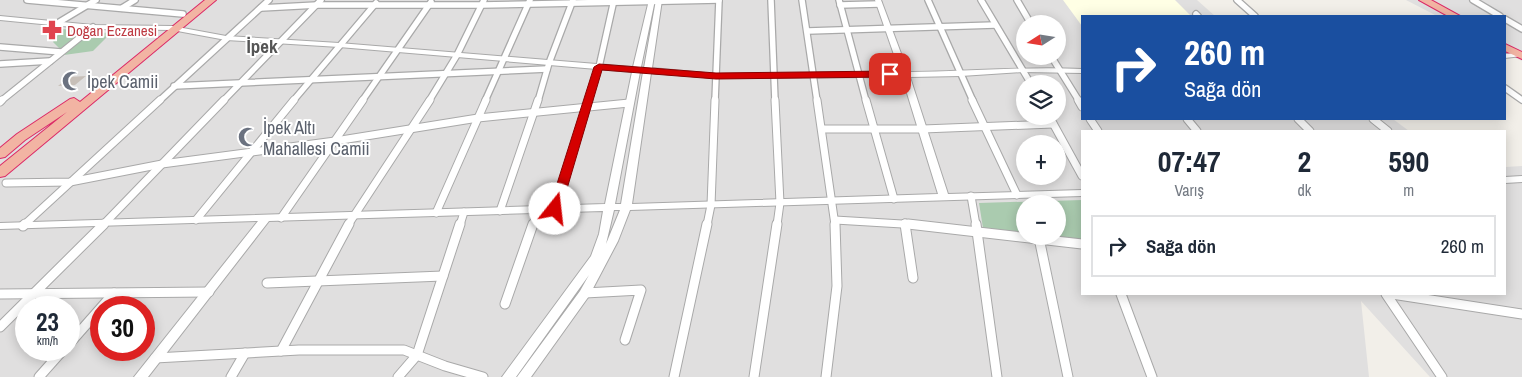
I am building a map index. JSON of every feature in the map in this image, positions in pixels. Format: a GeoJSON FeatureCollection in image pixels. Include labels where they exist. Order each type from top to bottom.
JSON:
{"type":"FeatureCollection","features":[{"type":"Feature","properties":{"kind":"highway"},"geometry":{"type":"LineString","coordinates":[[2,179],[113,87],[133,64],[172,28],[183,14],[200,0]]}},
{"type":"Feature","properties":{"kind":"highway"},"geometry":{"type":"LineString","coordinates":[[0,162],[74,102],[211,0]]}},
{"type":"Feature","properties":{"kind":"highway"},"geometry":{"type":"LineString","coordinates":[[1414,0],[1443,15]]}},
{"type":"Feature","properties":{"kind":"highway"},"geometry":{"type":"LineString","coordinates":[[1424,0],[1453,15]]}},
{"type":"Feature","properties":{"kind":"highway"},"geometry":{"type":"LineString","coordinates":[[1506,43],[1521,54]]}},
{"type":"Feature","properties":{"kind":"highway"},"geometry":{"type":"LineString","coordinates":[[1506,48],[1521,54]]}},
{"type":"Feature","properties":{"kind":"highway"},"geometry":{"type":"LineString","coordinates":[[0,154],[20,138],[74,102]]}},
{"type":"Feature","properties":{"kind":"street"},"geometry":{"type":"LineString","coordinates":[[27,0],[183,14]]}},
{"type":"Feature","properties":{"kind":"street"},"geometry":{"type":"LineString","coordinates":[[56,24],[96,0]]}},
{"type":"Feature","properties":{"kind":"street"},"geometry":{"type":"LineString","coordinates":[[122,8],[135,0]]}},
{"type":"Feature","properties":{"kind":"street"},"geometry":{"type":"LineString","coordinates":[[22,226],[269,0]]}},
{"type":"Feature","properties":{"kind":"street"},"geometry":{"type":"LineString","coordinates":[[261,8],[319,2],[482,3],[719,0],[711,205],[674,377]]}},
{"type":"Feature","properties":{"kind":"street"},"geometry":{"type":"LineString","coordinates":[[754,377],[780,203],[770,0]]}},
{"type":"Feature","properties":{"kind":"street"},"geometry":{"type":"LineString","coordinates":[[802,0],[835,220],[836,286],[826,377]]}},
{"type":"Feature","properties":{"kind":"street"},"geometry":{"type":"LineString","coordinates":[[928,0],[983,126],[1017,195],[1081,193]]}},
{"type":"Feature","properties":{"kind":"street"},"geometry":{"type":"LineString","coordinates":[[981,0],[1026,75]]}},
{"type":"Feature","properties":{"kind":"street"},"geometry":{"type":"LineString","coordinates":[[1017,0],[1026,15]]}},
{"type":"Feature","properties":{"kind":"street"},"geometry":{"type":"LineString","coordinates":[[1237,0],[1254,15]]}},
{"type":"Feature","properties":{"kind":"street"},"geometry":{"type":"LineString","coordinates":[[1473,0],[1498,15]]}},
{"type":"Feature","properties":{"kind":"street"},"geometry":{"type":"LineString","coordinates":[[500,211],[535,112],[548,66],[572,1]]}},
{"type":"Feature","properties":{"kind":"street"},"geometry":{"type":"LineString","coordinates":[[555,209],[585,106],[599,67],[614,1]]}},
{"type":"Feature","properties":{"kind":"street"},"geometry":{"type":"LineString","coordinates":[[524,377],[585,293],[613,241],[626,207],[642,70],[655,1]]}},
{"type":"Feature","properties":{"kind":"street"},"geometry":{"type":"LineString","coordinates":[[0,327],[105,223],[319,2]]}},
{"type":"Feature","properties":{"kind":"street"},"geometry":{"type":"LineString","coordinates":[[281,218],[431,2]]}},
{"type":"Feature","properties":{"kind":"street"},"geometry":{"type":"LineString","coordinates":[[436,213],[530,2]]}},
{"type":"Feature","properties":{"kind":"street"},"geometry":{"type":"LineString","coordinates":[[894,199],[839,2],[878,2],[905,74],[944,198]]}},
{"type":"Feature","properties":{"kind":"street"},"geometry":{"type":"LineString","coordinates":[[196,220],[338,45],[376,3]]}},
{"type":"Feature","properties":{"kind":"street"},"geometry":{"type":"LineString","coordinates":[[281,351],[354,216],[457,55],[482,3]]}},
{"type":"Feature","properties":{"kind":"street"},"geometry":{"type":"LineString","coordinates":[[0,18],[93,27],[172,28],[226,38],[504,59],[548,66],[599,67],[716,76],[775,77],[961,74],[1023,70],[1081,71]]}},
{"type":"Feature","properties":{"kind":"street"},"geometry":{"type":"LineString","coordinates":[[1506,20],[1522,29]]}},
{"type":"Feature","properties":{"kind":"street"},"geometry":{"type":"LineString","coordinates":[[808,31],[995,25]]}},
{"type":"Feature","properties":{"kind":"street"},"geometry":{"type":"LineString","coordinates":[[0,102],[93,27]]}},
{"type":"Feature","properties":{"kind":"street"},"geometry":{"type":"LineString","coordinates":[[0,47],[61,52]]}},
{"type":"Feature","properties":{"kind":"street"},"geometry":{"type":"LineString","coordinates":[[1506,56],[1521,54]]}},
{"type":"Feature","properties":{"kind":"street"},"geometry":{"type":"LineString","coordinates":[[0,64],[50,61]]}},
{"type":"Feature","properties":{"kind":"street"},"geometry":{"type":"LineString","coordinates":[[1056,65],[1081,104]]}},
{"type":"Feature","properties":{"kind":"street"},"geometry":{"type":"LineString","coordinates":[[174,86],[444,75],[498,72],[548,66]]}},
{"type":"Feature","properties":{"kind":"street"},"geometry":{"type":"LineString","coordinates":[[509,377],[596,257],[604,234],[629,103],[642,70]]}},
{"type":"Feature","properties":{"kind":"street"},"geometry":{"type":"LineString","coordinates":[[1506,89],[1522,100]]}},
{"type":"Feature","properties":{"kind":"street"},"geometry":{"type":"LineString","coordinates":[[2,179],[70,182],[162,164],[335,141],[478,118],[629,103]]}},
{"type":"Feature","properties":{"kind":"street"},"geometry":{"type":"LineString","coordinates":[[1188,120],[1196,130]]}},
{"type":"Feature","properties":{"kind":"street"},"geometry":{"type":"LineString","coordinates":[[1299,120],[1309,130]]}},
{"type":"Feature","properties":{"kind":"street"},"geometry":{"type":"LineString","coordinates":[[1374,120],[1387,130]]}},
{"type":"Feature","properties":{"kind":"street"},"geometry":{"type":"LineString","coordinates":[[822,129],[923,129],[1018,125]]}},
{"type":"Feature","properties":{"kind":"street"},"geometry":{"type":"LineString","coordinates":[[1054,125],[1081,174]]}},
{"type":"Feature","properties":{"kind":"street"},"geometry":{"type":"LineString","coordinates":[[1506,180],[1522,179]]}},
{"type":"Feature","properties":{"kind":"street"},"geometry":{"type":"LineString","coordinates":[[0,226],[1016,195]]}},
{"type":"Feature","properties":{"kind":"street"},"geometry":{"type":"LineString","coordinates":[[971,196],[997,377]]}},
{"type":"Feature","properties":{"kind":"street"},"geometry":{"type":"LineString","coordinates":[[505,304],[538,210]]}},
{"type":"Feature","properties":{"kind":"street"},"geometry":{"type":"LineString","coordinates":[[398,377],[417,355],[464,212]]}},
{"type":"Feature","properties":{"kind":"street"},"geometry":{"type":"LineString","coordinates":[[155,358],[266,218]]}},
{"type":"Feature","properties":{"kind":"street"},"geometry":{"type":"LineString","coordinates":[[835,220],[905,223],[1016,235]]}},
{"type":"Feature","properties":{"kind":"street"},"geometry":{"type":"LineString","coordinates":[[905,223],[913,278]]}},
{"type":"Feature","properties":{"kind":"street"},"geometry":{"type":"LineString","coordinates":[[1066,242],[1081,244]]}},
{"type":"Feature","properties":{"kind":"street"},"geometry":{"type":"LineString","coordinates":[[1040,245],[1068,377]]}},
{"type":"Feature","properties":{"kind":"street"},"geometry":{"type":"LineString","coordinates":[[267,283],[443,276]]}},
{"type":"Feature","properties":{"kind":"street"},"geometry":{"type":"LineString","coordinates":[[585,293],[641,290],[625,340]]}},
{"type":"Feature","properties":{"kind":"street"},"geometry":{"type":"LineString","coordinates":[[0,294],[209,292]]}},
{"type":"Feature","properties":{"kind":"street"},"geometry":{"type":"LineString","coordinates":[[80,332],[114,293]]}},
{"type":"Feature","properties":{"kind":"street"},"geometry":{"type":"LineString","coordinates":[[1121,295],[1152,377]]}},
{"type":"Feature","properties":{"kind":"street"},"geometry":{"type":"LineString","coordinates":[[1387,295],[1442,377]]}},
{"type":"Feature","properties":{"kind":"street"},"geometry":{"type":"LineString","coordinates":[[1398,295],[1522,314]]}},
{"type":"Feature","properties":{"kind":"street"},"geometry":{"type":"LineString","coordinates":[[155,358],[281,351],[404,350],[483,377]]}},
{"type":"Feature","properties":{"kind":"street"},"geometry":{"type":"LineString","coordinates":[[231,377],[245,353]]}},
{"type":"Feature","properties":{"kind":"street"},"geometry":{"type":"LineString","coordinates":[[39,377],[53,361]]}},
{"type":"Feature","properties":{"kind":"street"},"geometry":{"type":"LineString","coordinates":[[141,377],[153,361]]}},
{"type":"Feature","properties":{"kind":"shaded area"},"geometry":{"type":"Polygon","coordinates":[[[0,0],[1197,0],[1214,15],[1081,15],[1081,120],[1394,120],[1408,130],[1081,130],[1081,295],[1506,295],[1506,167],[1522,166],[1522,377],[1430,377],[1361,301],[1369,377],[0,377],[0,0]]]}},
{"type":"Feature","properties":{"kind":"shaded area"},"geometry":{"type":"Polygon","coordinates":[[[1063,0],[1175,0],[1190,15],[1081,15],[1081,25],[1063,0]]]}},
{"type":"Feature","properties":{"kind":"shaded area"},"geometry":{"type":"Polygon","coordinates":[[[1406,0],[1522,0],[1522,61],[1506,53],[1506,15],[1435,15],[1406,0]]]}},
{"type":"Feature","properties":{"kind":"shaded area"},"geometry":{"type":"Polygon","coordinates":[[[62,29],[85,31],[60,49],[53,42],[62,29]]]}},
{"type":"Feature","properties":{"kind":"shaded area"},"geometry":{"type":"Polygon","coordinates":[[[91,32],[111,33],[93,51],[64,55],[91,32]]]}},
{"type":"Feature","properties":{"kind":"shaded area"},"geometry":{"type":"Polygon","coordinates":[[[1066,200],[1081,200],[1081,240],[1066,238],[1066,200]]]}},
{"type":"Feature","properties":{"kind":"shaded area"},"geometry":{"type":"Polygon","coordinates":[[[1016,202],[1016,232],[983,228],[979,203],[1016,202]]]}},
{"type":"Feature","properties":{"kind":"building","name":"İpek Camii"},"geometry":{"type":"Polygon","coordinates":[[[86,76],[75,85],[58,86],[69,77],[86,76]]]}},
{"type":"Feature","properties":{"kind":"place","name":"Doğan Eczanesi"},"geometry":{"type":"Point","coordinates":[52,30]}},
{"type":"Feature","properties":{"kind":"place","name":"İpek Camii"},"geometry":{"type":"Point","coordinates":[72,81]}},
{"type":"Feature","properties":{"kind":"place","name":"İpek Altı Mahallesi Camii"},"geometry":{"type":"Point","coordinates":[248,137]}},
{"type":"Feature","properties":{"kind":"district","name":"İpek"},"geometry":{"type":"Point","coordinates":[262,46]}},
{"type":"Feature","properties":{"kind":"route"},"geometry":{"type":"LineString","coordinates":[[555,209],[585,106],[599,67],[716,76],[775,77],[890,74]]}}]}
